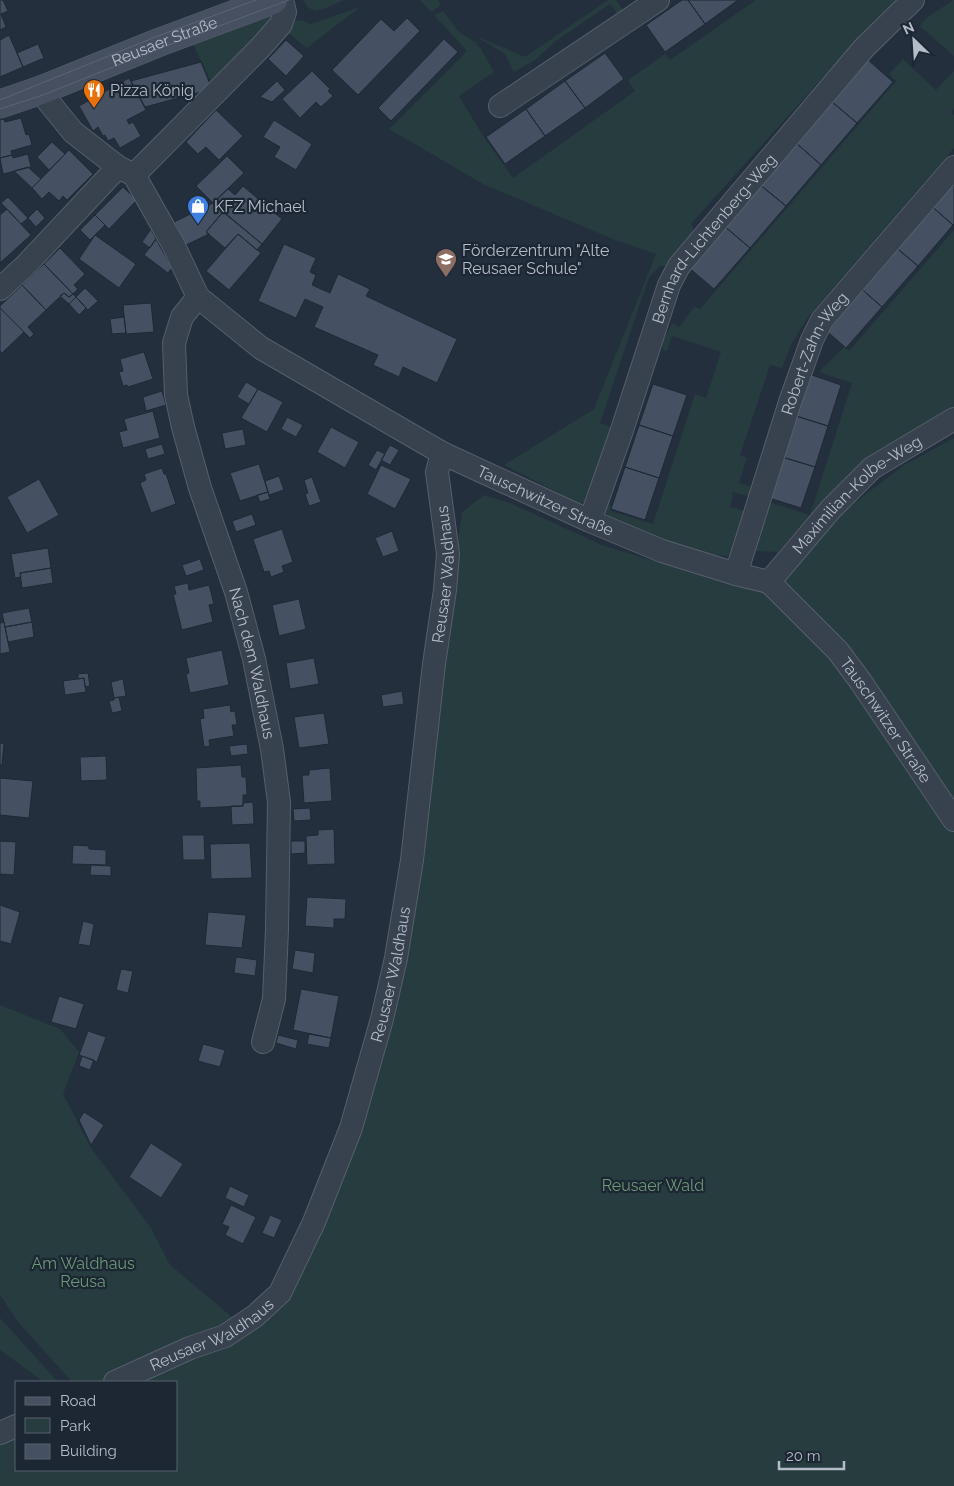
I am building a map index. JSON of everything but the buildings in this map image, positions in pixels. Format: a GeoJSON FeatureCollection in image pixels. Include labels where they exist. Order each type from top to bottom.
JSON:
{"type":"FeatureCollection","features":[{"type":"Feature","properties":{"kind":"street","name":"Reusaer Straße"},"geometry":{"type":"LineString","coordinates":[[0,104],[41,90],[160,42],[273,0]]}},
{"type":"Feature","properties":{"kind":"street"},"geometry":{"type":"LineString","coordinates":[[0,289],[265,42],[281,24],[285,12],[282,0]]}},
{"type":"Feature","properties":{"kind":"street"},"geometry":{"type":"LineString","coordinates":[[500,106],[658,0]]}},
{"type":"Feature","properties":{"kind":"street","name":"Bernhard-Lichtenberg-Weg"},"geometry":{"type":"LineString","coordinates":[[590,521],[669,285],[679,266],[864,48],[913,0]]}},
{"type":"Feature","properties":{"kind":"street","name":"Tauschwitzer Straße"},"geometry":{"type":"LineString","coordinates":[[41,90],[73,132],[126,171],[174,244],[198,297],[261,348],[442,453],[662,552],[769,582],[838,650],[954,820]]}},
{"type":"Feature","properties":{"kind":"street","name":"Robert-Zahn-Weg"},"geometry":{"type":"LineString","coordinates":[[736,574],[790,402],[812,340],[822,320],[954,167]]}},
{"type":"Feature","properties":{"kind":"street","name":"Nach dem Waldhaus"},"geometry":{"type":"LineString","coordinates":[[198,297],[182,317],[174,343],[176,395],[200,488],[236,592],[254,659],[272,749],[279,802],[274,1000],[263,1042]]}},
{"type":"Feature","properties":{"kind":"street","name":"Maximilian-Kolbe-Weg"},"geometry":{"type":"LineString","coordinates":[[769,582],[831,509],[872,468],[954,419]]}},
{"type":"Feature","properties":{"kind":"street","name":"Reusaer Waldhaus"},"geometry":{"type":"LineString","coordinates":[[117,1381],[190,1348],[225,1336],[255,1316],[280,1293],[314,1222],[351,1128],[382,1019],[396,958],[412,860],[448,554],[437,472],[442,453]]}},
{"type":"Feature","properties":{"kind":"street"},"geometry":{"type":"LineString","coordinates":[[0,1433],[15,1426]]}},
{"type":"Feature","properties":{"kind":"green space"},"geometry":{"type":"Polygon","coordinates":[[[304,0],[344,0],[315,11],[307,7],[304,0]]]}},
{"type":"Feature","properties":{"kind":"green space"},"geometry":{"type":"Polygon","coordinates":[[[420,0],[438,0],[441,5],[431,12],[420,0]]]}},
{"type":"Feature","properties":{"kind":"green space"},"geometry":{"type":"Polygon","coordinates":[[[608,0],[616,0],[624,12],[619,16],[610,4],[557,40],[535,60],[514,72],[505,54],[474,35],[525,57],[608,0]]]}},
{"type":"Feature","properties":{"kind":"green space"},"geometry":{"type":"Polygon","coordinates":[[[756,0],[902,0],[841,67],[834,65],[691,224],[695,232],[671,266],[660,266],[649,277],[600,423],[616,429],[587,501],[580,504],[504,465],[594,409],[656,254],[615,240],[483,184],[389,129],[467,51],[434,15],[443,11],[459,32],[475,42],[481,49],[494,72],[459,96],[483,136],[513,178],[635,91],[628,80],[665,54],[670,60],[756,0]]]}},
{"type":"Feature","properties":{"kind":"green space"},"geometry":{"type":"Polygon","coordinates":[[[953,0],[954,56],[920,26],[924,20],[953,0]]]}},
{"type":"Feature","properties":{"kind":"green space"},"geometry":{"type":"Polygon","coordinates":[[[360,7],[307,48],[286,31],[290,20],[304,21],[311,24],[360,7]]]}},
{"type":"Feature","properties":{"kind":"green space"},"geometry":{"type":"Polygon","coordinates":[[[271,16],[273,21],[214,88],[193,44],[271,16]]]}},
{"type":"Feature","properties":{"kind":"green space"},"geometry":{"type":"Polygon","coordinates":[[[903,59],[936,90],[954,71],[954,109],[951,112],[954,115],[954,148],[808,317],[792,343],[782,368],[770,365],[740,455],[747,458],[739,483],[755,488],[748,502],[748,496],[733,492],[730,507],[750,512],[740,550],[729,556],[709,555],[648,535],[611,519],[604,512],[605,503],[611,506],[610,511],[653,524],[695,394],[706,398],[721,352],[672,336],[667,351],[663,350],[661,343],[673,323],[679,327],[694,307],[700,309],[896,81],[889,74],[903,59]]]}},
{"type":"Feature","properties":{"kind":"green space"},"geometry":{"type":"Polygon","coordinates":[[[954,230],[954,407],[897,442],[858,469],[816,509],[778,552],[756,551],[765,501],[810,515],[852,383],[819,372],[844,347],[849,351],[954,230]]]}},
{"type":"Feature","properties":{"kind":"green space","name":"Reusaer Wald"},"geometry":{"type":"Polygon","coordinates":[[[954,438],[954,1486],[0,1486],[0,1435],[15,1428],[15,1471],[178,1471],[178,1381],[123,1381],[253,1323],[356,1128],[417,859],[462,512],[484,495],[510,503],[604,546],[733,584],[768,591],[844,511],[904,465],[954,438]]]}},
{"type":"Feature","properties":{"kind":"green space","name":"Am Waldhaus Reusa"},"geometry":{"type":"Polygon","coordinates":[[[0,1005],[60,1029],[79,1052],[63,1094],[91,1148],[151,1228],[170,1265],[238,1322],[185,1343],[104,1381],[71,1381],[19,1323],[0,1295],[0,1005]]]}},
{"type":"Feature","properties":{"kind":"green space"},"geometry":{"type":"Polygon","coordinates":[[[0,1318],[57,1381],[43,1381],[0,1350],[0,1318]]]}},
{"type":"Feature","properties":{"kind":"tram line"},"geometry":{"type":"LineString","coordinates":[[0,100],[158,36],[256,0]]}},
{"type":"Feature","properties":{"kind":"tram line"},"geometry":{"type":"LineString","coordinates":[[0,109],[43,95],[163,47],[289,0]]}},
{"type":"Feature","properties":{"kind":"place","name":"Pizza König"},"geometry":{"type":"Point","coordinates":[94,109]}},
{"type":"Feature","properties":{"kind":"place","name":"KFZ Michael"},"geometry":{"type":"Point","coordinates":[198,225]}},
{"type":"Feature","properties":{"kind":"place","name":"Förderzentrum \"Alte Reusaer Schule\""},"geometry":{"type":"Point","coordinates":[446,278]}}]}
